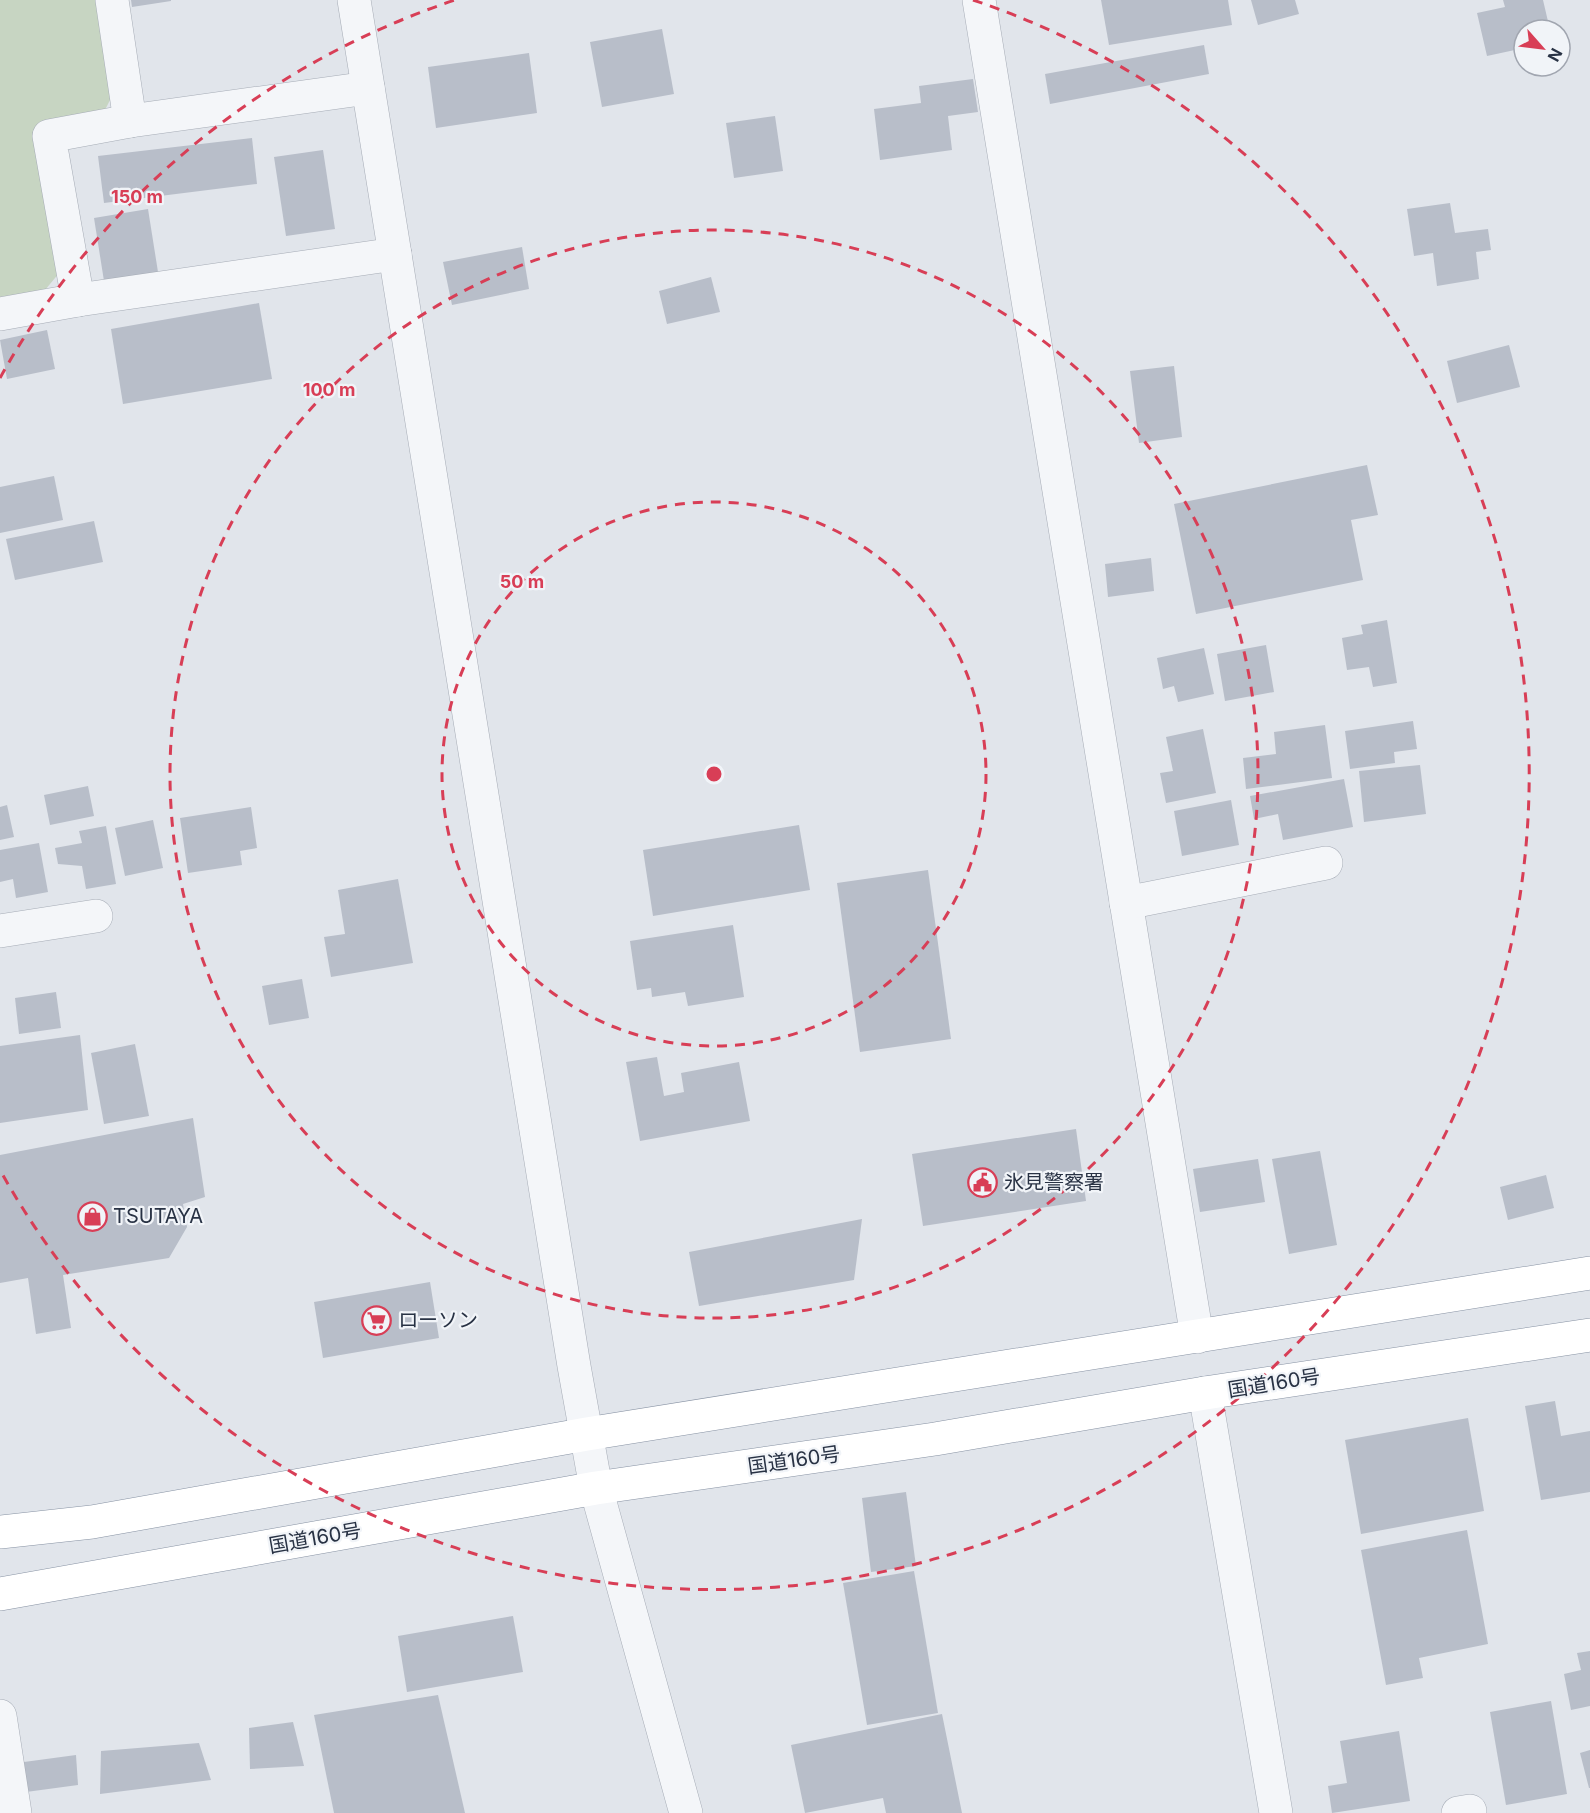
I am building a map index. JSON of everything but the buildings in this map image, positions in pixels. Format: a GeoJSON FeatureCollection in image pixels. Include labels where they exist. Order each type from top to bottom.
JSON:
{"type":"FeatureCollection","features":[{"type":"Feature","properties":{"kind":"highway"},"geometry":{"type":"LineString","coordinates":[[0,1532],[92,1522],[587,1434],[1590,1274]]}},
{"type":"Feature","properties":{"kind":"highway","name":"国道160号"},"geometry":{"type":"LineString","coordinates":[[0,1594],[596,1488],[935,1439],[1205,1393],[1590,1335]]}},
{"type":"Feature","properties":{"kind":"street"},"geometry":{"type":"LineString","coordinates":[[112,0],[130,122]]}},
{"type":"Feature","properties":{"kind":"street"},"geometry":{"type":"LineString","coordinates":[[354,0],[574,1366],[596,1488],[686,1813]]}},
{"type":"Feature","properties":{"kind":"street"},"geometry":{"type":"LineString","coordinates":[[979,0],[1197,1337]]}},
{"type":"Feature","properties":{"kind":"street"},"geometry":{"type":"LineString","coordinates":[[78,300],[50,136],[130,122],[368,88]]}},
{"type":"Feature","properties":{"kind":"street"},"geometry":{"type":"LineString","coordinates":[[0,314],[78,300],[395,254]]}},
{"type":"Feature","properties":{"kind":"street"},"geometry":{"type":"LineString","coordinates":[[1126,903],[1326,863]]}},
{"type":"Feature","properties":{"kind":"street"},"geometry":{"type":"LineString","coordinates":[[0,931],[96,916]]}},
{"type":"Feature","properties":{"kind":"street"},"geometry":{"type":"LineString","coordinates":[[1205,1393],[1276,1813]]}},
{"type":"Feature","properties":{"kind":"street"},"geometry":{"type":"LineString","coordinates":[[0,1716],[15,1813]]}},
{"type":"Feature","properties":{"kind":"green space"},"geometry":{"type":"Polygon","coordinates":[[[0,0],[98,0],[112,96],[104,112],[39,123],[60,272],[45,290],[0,297],[0,0]]]}},
{"type":"Feature","properties":{"kind":"place","name":"氷見警察署"},"geometry":{"type":"Point","coordinates":[983,1182]}},
{"type":"Feature","properties":{"kind":"place","name":"TSUTAYA"},"geometry":{"type":"Point","coordinates":[92,1216]}},
{"type":"Feature","properties":{"kind":"place","name":"ローソン"},"geometry":{"type":"Point","coordinates":[377,1320]}}]}
